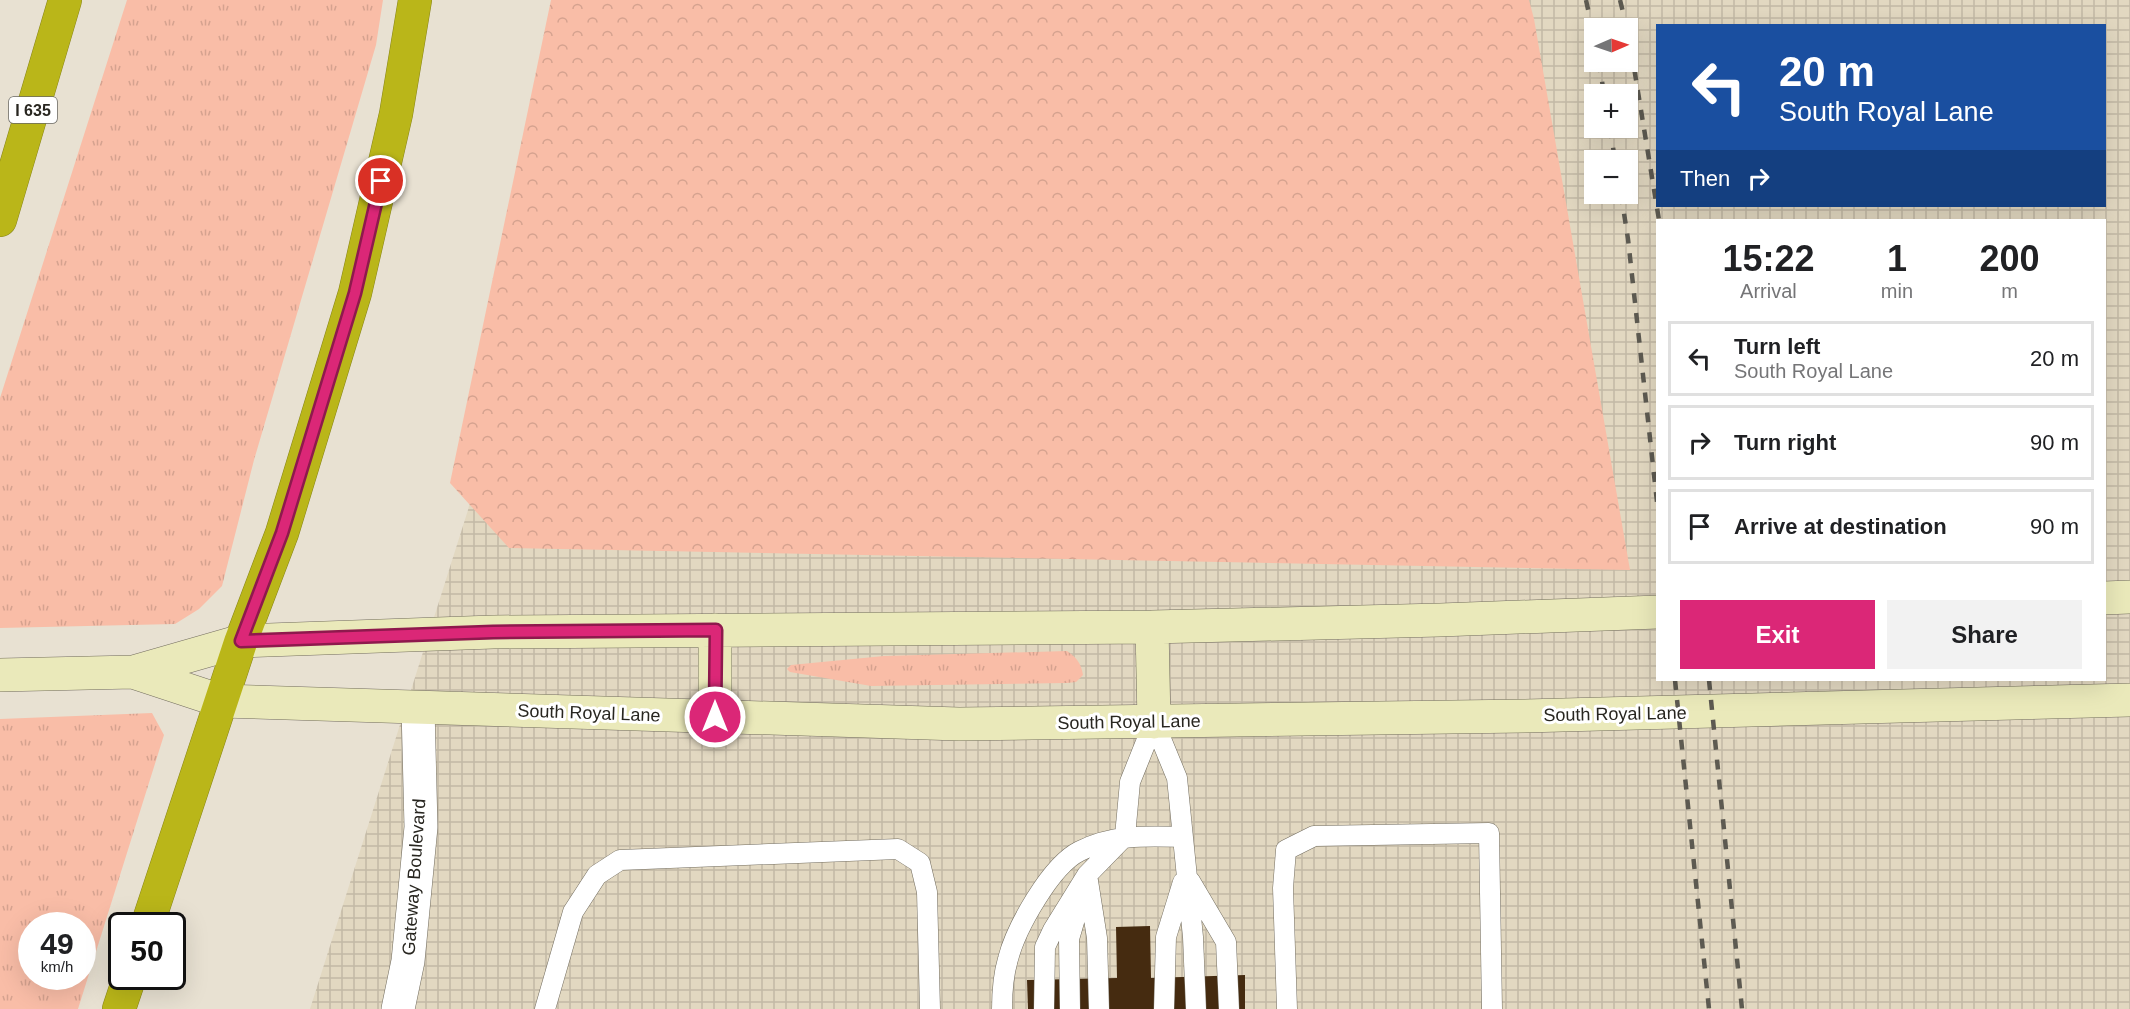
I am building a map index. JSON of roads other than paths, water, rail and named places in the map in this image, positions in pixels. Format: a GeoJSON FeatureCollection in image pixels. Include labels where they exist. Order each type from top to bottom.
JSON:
{"type":"FeatureCollection","features":[{"type":"Feature","properties":{"kind":"highway","name":"I 635"},"geometry":{"type":"LineString","coordinates":[[0,220],[65,0]]}},
{"type":"Feature","properties":{"kind":"highway"},"geometry":{"type":"LineString","coordinates":[[152,912],[241,641],[282,533],[355,293],[396,114],[415,0]]}},
{"type":"Feature","properties":{"kind":"highway"},"geometry":{"type":"LineString","coordinates":[[119,1009],[125,990]]}},
{"type":"Feature","properties":{"kind":"main road"},"geometry":{"type":"LineString","coordinates":[[2106,598],[2130,597]]}},
{"type":"Feature","properties":{"kind":"main road","name":"South Royal Lane"},"geometry":{"type":"LineString","coordinates":[[0,675],[133,672],[241,641],[493,632],[1152,627],[1656,612]]}},
{"type":"Feature","properties":{"kind":"main road"},"geometry":{"type":"LineString","coordinates":[[1152,627],[1154,722]]}},
{"type":"Feature","properties":{"kind":"main road"},"geometry":{"type":"LineString","coordinates":[[715,717],[716,630]]}},
{"type":"Feature","properties":{"kind":"main road","name":"South Royal Lane"},"geometry":{"type":"LineString","coordinates":[[133,672],[221,700],[959,724],[1712,712],[2130,700]]}},
{"type":"Feature","properties":{"kind":"street","name":"Gateway Boulevard"},"geometry":{"type":"LineString","coordinates":[[398,1009],[408,961],[421,827],[418,708]]}},
{"type":"Feature","properties":{"kind":"lane"},"geometry":{"type":"LineString","coordinates":[[1044,1009],[1045,947],[1087,875],[1125,836],[1130,782],[1154,722]]}},
{"type":"Feature","properties":{"kind":"lane"},"geometry":{"type":"LineString","coordinates":[[1154,722],[1177,778],[1193,937],[1196,1009]]}},
{"type":"Feature","properties":{"kind":"lane"},"geometry":{"type":"LineString","coordinates":[[1287,1009],[1282,888],[1286,850],[1314,836],[1489,833],[1492,1009]]}},
{"type":"Feature","properties":{"kind":"lane"},"geometry":{"type":"LineString","coordinates":[[1002,1009],[1003,979],[1008,956],[1041,890],[1057,869],[1079,851],[1125,836],[1183,837]]}},
{"type":"Feature","properties":{"kind":"lane"},"geometry":{"type":"LineString","coordinates":[[545,1009],[573,912],[597,875],[620,860],[898,849],[920,862],[927,892],[930,1009]]}},
{"type":"Feature","properties":{"kind":"lane"},"geometry":{"type":"LineString","coordinates":[[1164,1009],[1166,937],[1186,874]]}},
{"type":"Feature","properties":{"kind":"lane"},"geometry":{"type":"LineString","coordinates":[[1186,874],[1226,942],[1229,1009]]}},
{"type":"Feature","properties":{"kind":"lane"},"geometry":{"type":"LineString","coordinates":[[1070,1009],[1069,939],[1087,875]]}},
{"type":"Feature","properties":{"kind":"lane"},"geometry":{"type":"LineString","coordinates":[[1087,875],[1097,938],[1099,1009]]}},
{"type":"Feature","properties":{"kind":"railway"},"geometry":{"type":"LineString","coordinates":[[1586,0],[1590,18]]}},
{"type":"Feature","properties":{"kind":"railway"},"geometry":{"type":"LineString","coordinates":[[1620,0],[1624,18]]}},
{"type":"Feature","properties":{"kind":"railway"},"geometry":{"type":"LineString","coordinates":[[1601,72],[1602,84]]}},
{"type":"Feature","properties":{"kind":"railway"},"geometry":{"type":"LineString","coordinates":[[1635,72],[1656,202]]}},
{"type":"Feature","properties":{"kind":"railway"},"geometry":{"type":"LineString","coordinates":[[1612,138],[1613,150]]}},
{"type":"Feature","properties":{"kind":"railway"},"geometry":{"type":"LineString","coordinates":[[1623,204],[1656,493]]}},
{"type":"Feature","properties":{"kind":"railway"},"geometry":{"type":"LineString","coordinates":[[1657,207],[1659,219]]}},
{"type":"Feature","properties":{"kind":"railway"},"geometry":{"type":"LineString","coordinates":[[1675,681],[1709,1009]]}},
{"type":"Feature","properties":{"kind":"railway"},"geometry":{"type":"LineString","coordinates":[[1709,681],[1742,1009]]}}]}
